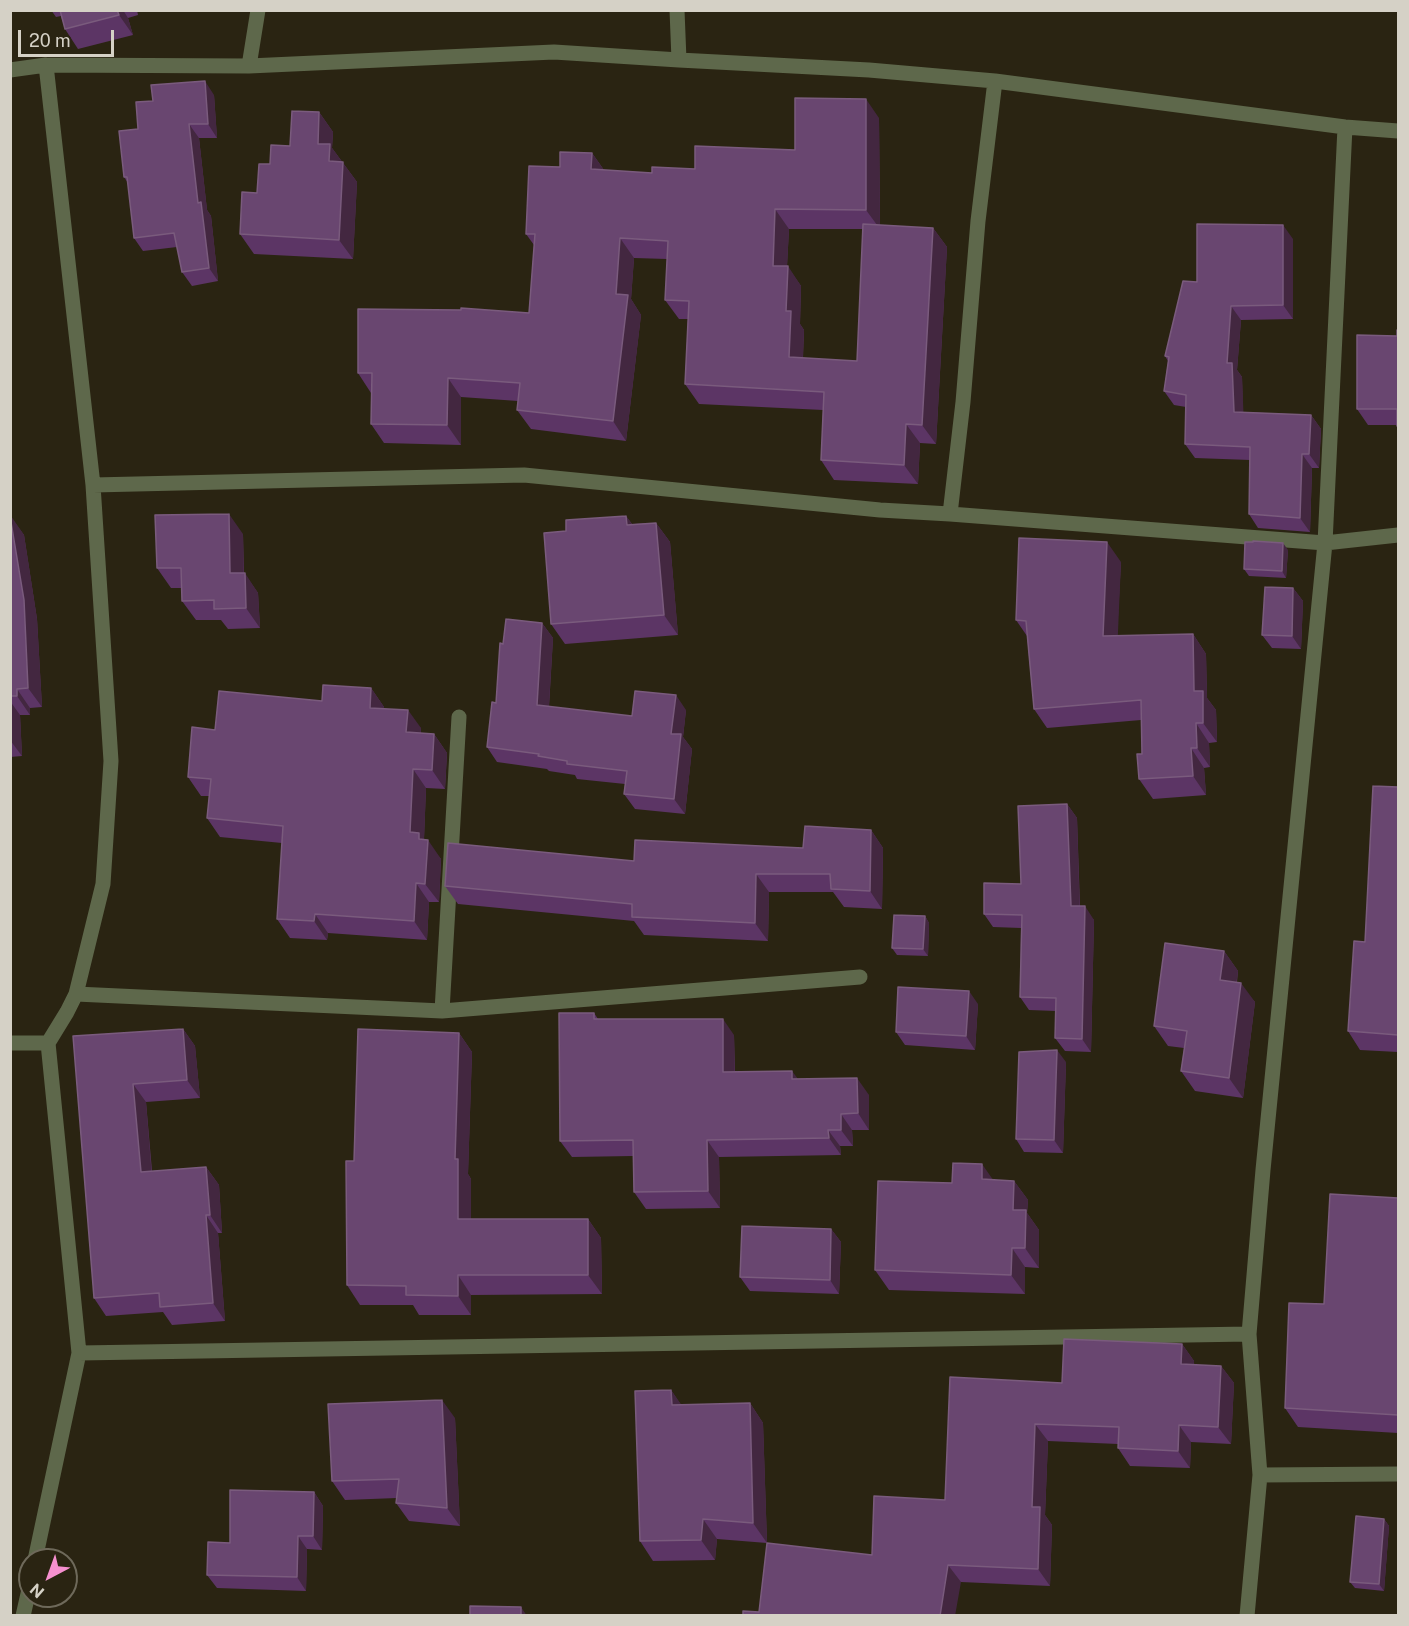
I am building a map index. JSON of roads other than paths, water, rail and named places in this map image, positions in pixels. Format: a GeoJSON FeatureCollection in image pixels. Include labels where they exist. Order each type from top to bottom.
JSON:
{"type":"FeatureCollection","features":[{"type":"Feature","properties":{"kind":"street"},"geometry":{"type":"LineString","coordinates":[[249,66],[258,10]]}},
{"type":"Feature","properties":{"kind":"street"},"geometry":{"type":"LineString","coordinates":[[677,10],[679,60]]}},
{"type":"Feature","properties":{"kind":"street"},"geometry":{"type":"LineString","coordinates":[[10,70],[46,66],[249,66],[554,52],[869,70],[995,81],[1345,128],[1398,131]]}},
{"type":"Feature","properties":{"kind":"street"},"geometry":{"type":"LineString","coordinates":[[38,1548],[80,1353],[48,1043],[76,994],[103,884],[111,761],[93,484],[46,66]]}},
{"type":"Feature","properties":{"kind":"street"},"geometry":{"type":"LineString","coordinates":[[950,514],[963,402],[978,221],[995,81]]}},
{"type":"Feature","properties":{"kind":"street"},"geometry":{"type":"LineString","coordinates":[[1247,1616],[1260,1475],[1249,1334],[1325,543],[1345,128]]}},
{"type":"Feature","properties":{"kind":"street"},"geometry":{"type":"LineString","coordinates":[[93,484],[524,475],[880,510],[1325,543],[1398,535]]}},
{"type":"Feature","properties":{"kind":"street"},"geometry":{"type":"LineString","coordinates":[[442,1011],[459,717]]}},
{"type":"Feature","properties":{"kind":"street"},"geometry":{"type":"LineString","coordinates":[[76,994],[442,1011],[860,977]]}},
{"type":"Feature","properties":{"kind":"street"},"geometry":{"type":"LineString","coordinates":[[10,1043],[48,1043]]}},
{"type":"Feature","properties":{"kind":"street"},"geometry":{"type":"LineString","coordinates":[[80,1353],[1249,1334]]}},
{"type":"Feature","properties":{"kind":"street"},"geometry":{"type":"LineString","coordinates":[[1260,1475],[1398,1474]]}}]}
